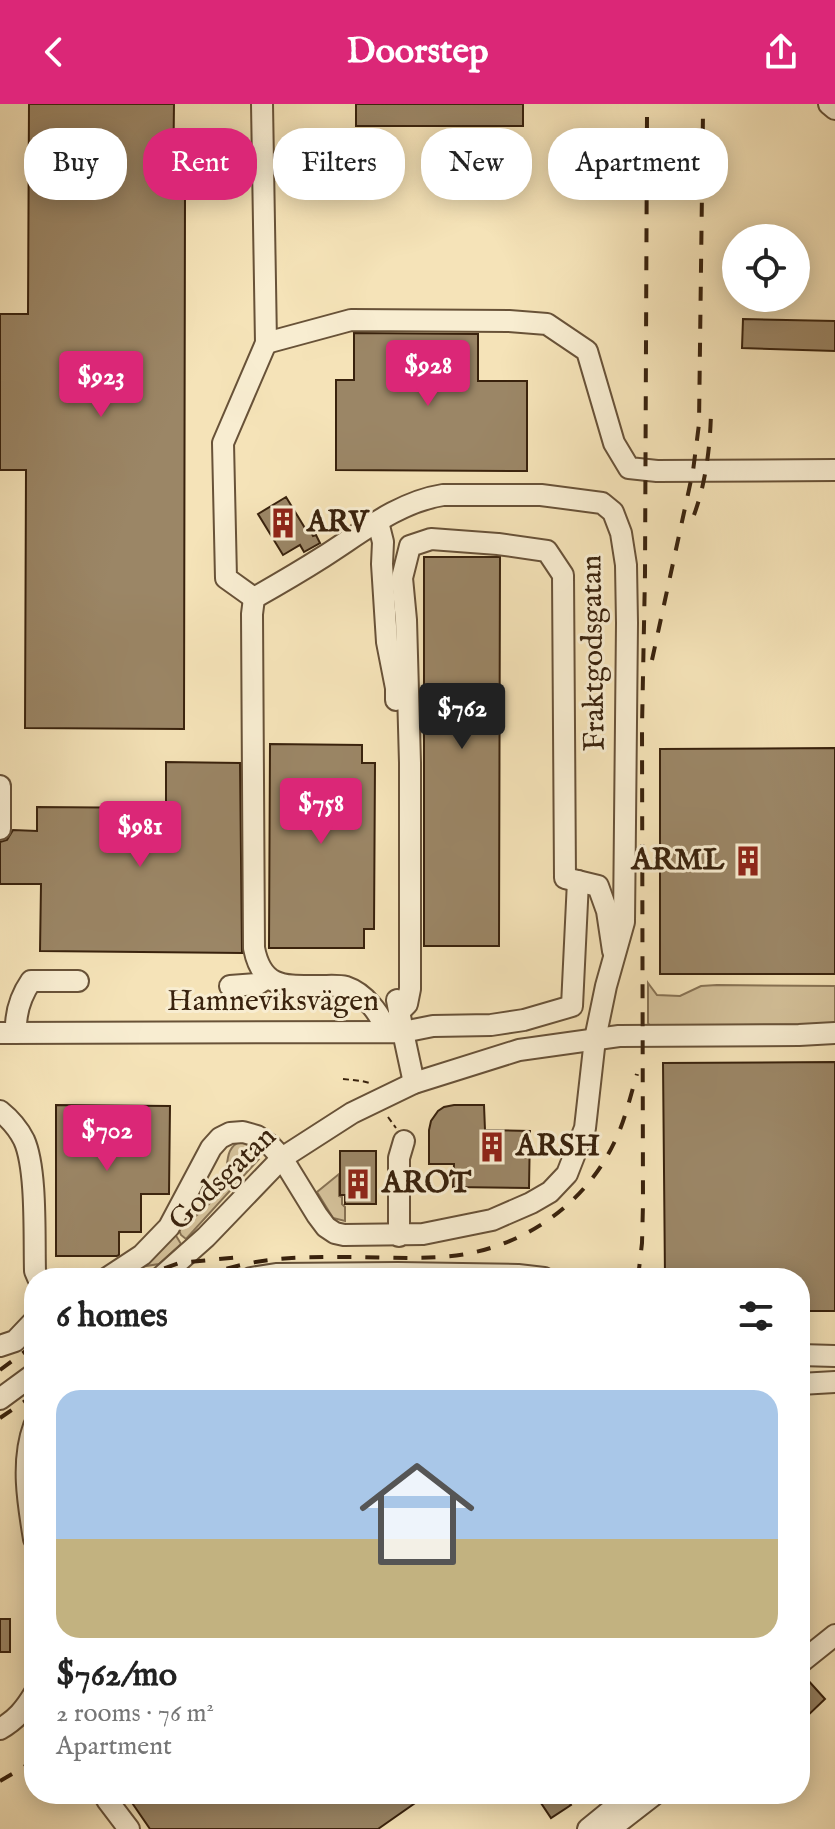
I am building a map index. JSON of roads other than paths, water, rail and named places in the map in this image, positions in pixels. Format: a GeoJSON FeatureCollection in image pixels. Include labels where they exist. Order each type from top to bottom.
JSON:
{"type":"FeatureCollection","features":[{"type":"Feature","properties":{"kind":"street"},"geometry":{"type":"LineString","coordinates":[[262,104],[266,343],[223,443],[226,578],[254,598],[254,948],[257,963],[267,978],[287,986],[349,988],[369,1003],[383,1020],[396,1025],[491,1025],[524,1020],[572,1006],[578,881]]}},
{"type":"Feature","properties":{"kind":"street"},"geometry":{"type":"LineString","coordinates":[[829,104],[835,109]]}},
{"type":"Feature","properties":{"kind":"street"},"geometry":{"type":"LineString","coordinates":[[266,343],[351,320],[547,324],[587,351],[614,443],[629,468],[657,471],[835,470]]}},
{"type":"Feature","properties":{"kind":"street","name":"Fraktgodsgatan"},"geometry":{"type":"LineString","coordinates":[[254,598],[418,500],[443,495],[541,495],[602,503],[613,512],[621,533],[626,565],[624,922],[595,1039],[585,1128],[567,1174],[550,1192],[492,1220],[423,1234],[344,1235],[326,1227],[282,1158]]}},
{"type":"Feature","properties":{"kind":"street"},"geometry":{"type":"LineString","coordinates":[[378,522],[383,542],[387,642],[396,688],[396,1025]]}},
{"type":"Feature","properties":{"kind":"street"},"geometry":{"type":"LineString","coordinates":[[396,1025],[407,1004],[410,989],[410,763],[402,578],[410,546],[431,539],[547,551],[563,575],[565,878],[598,886],[607,911],[614,959]]}},
{"type":"Feature","properties":{"kind":"street"},"geometry":{"type":"LineString","coordinates":[[0,786],[0,829]]}},
{"type":"Feature","properties":{"kind":"street"},"geometry":{"type":"LineString","coordinates":[[230,986],[258,984],[267,978]]}},
{"type":"Feature","properties":{"kind":"street"},"geometry":{"type":"LineString","coordinates":[[8,1033],[31,981],[78,981]]}},
{"type":"Feature","properties":{"kind":"street","name":"Hamneviksvägen"},"geometry":{"type":"LineString","coordinates":[[8,1033],[396,1025],[414,1083]]}},
{"type":"Feature","properties":{"kind":"street"},"geometry":{"type":"LineString","coordinates":[[414,1083],[519,1050],[619,1036],[835,1033]]}},
{"type":"Feature","properties":{"kind":"street","name":"Godsgatan"},"geometry":{"type":"LineString","coordinates":[[171,1268],[206,1237],[282,1158],[324,1130],[414,1083]]}},
{"type":"Feature","properties":{"kind":"street"},"geometry":{"type":"LineString","coordinates":[[0,1111],[13,1122],[24,1140],[30,1162],[35,1268]]}},
{"type":"Feature","properties":{"kind":"street"},"geometry":{"type":"LineString","coordinates":[[122,1268],[142,1255],[169,1227],[199,1167],[220,1138],[243,1132],[257,1136],[282,1158]]}},
{"type":"Feature","properties":{"kind":"street"},"geometry":{"type":"LineString","coordinates":[[399,1236],[399,1158],[404,1141]]}},
{"type":"Feature","properties":{"kind":"street"},"geometry":{"type":"LineString","coordinates":[[0,1346],[15,1341],[24,1332]]}},
{"type":"Feature","properties":{"kind":"street"},"geometry":{"type":"LineString","coordinates":[[810,1355],[835,1356]]}},
{"type":"Feature","properties":{"kind":"street"},"geometry":{"type":"LineString","coordinates":[[0,1399],[24,1381]]}},
{"type":"Feature","properties":{"kind":"street"},"geometry":{"type":"LineString","coordinates":[[810,1383],[835,1382]]}},
{"type":"Feature","properties":{"kind":"street"},"geometry":{"type":"LineString","coordinates":[[810,1655],[835,1635]]}},
{"type":"Feature","properties":{"kind":"street"},"geometry":{"type":"LineString","coordinates":[[0,1729],[24,1710]]}},
{"type":"Feature","properties":{"kind":"street"},"geometry":{"type":"LineString","coordinates":[[110,1804],[129,1829]]}},
{"type":"Feature","properties":{"kind":"street"},"geometry":{"type":"LineString","coordinates":[[588,1829],[619,1804]]}},
{"type":"Feature","properties":{"kind":"street"},"geometry":{"type":"LineString","coordinates":[[610,1829],[642,1804]]}},
{"type":"Feature","properties":{"kind":"railway"},"geometry":{"type":"LineString","coordinates":[[652,660],[693,471],[699,424],[703,113]]}},
{"type":"Feature","properties":{"kind":"railway"},"geometry":{"type":"LineString","coordinates":[[639,1268],[643,1204],[642,727],[647,117]]}},
{"type":"Feature","properties":{"kind":"railway"},"geometry":{"type":"LineString","coordinates":[[694,515],[707,465],[711,413]]}},
{"type":"Feature","properties":{"kind":"railway"},"geometry":{"type":"LineString","coordinates":[[230,1268],[291,1258],[429,1258],[467,1254],[519,1237],[543,1224],[564,1207],[584,1189],[600,1167],[621,1126],[637,1074]]}},
{"type":"Feature","properties":{"kind":"railway"},"geometry":{"type":"LineString","coordinates":[[165,1268],[179,1263],[241,1257]]}},
{"type":"Feature","properties":{"kind":"railway"},"geometry":{"type":"LineString","coordinates":[[0,1370],[24,1352]]}},
{"type":"Feature","properties":{"kind":"railway"},"geometry":{"type":"LineString","coordinates":[[0,1418],[24,1402]]}},
{"type":"Feature","properties":{"kind":"railway"},"geometry":{"type":"LineString","coordinates":[[0,1781],[24,1767]]}},
{"type":"Feature","properties":{"kind":"place","name":"ARV"},"geometry":{"type":"Point","coordinates":[283,523]}},
{"type":"Feature","properties":{"kind":"place","name":"ARML"},"geometry":{"type":"Point","coordinates":[748,861]}},
{"type":"Feature","properties":{"kind":"place","name":"ARSH"},"geometry":{"type":"Point","coordinates":[492,1147]}},
{"type":"Feature","properties":{"kind":"place","name":"AROT"},"geometry":{"type":"Point","coordinates":[358,1184]}}]}
